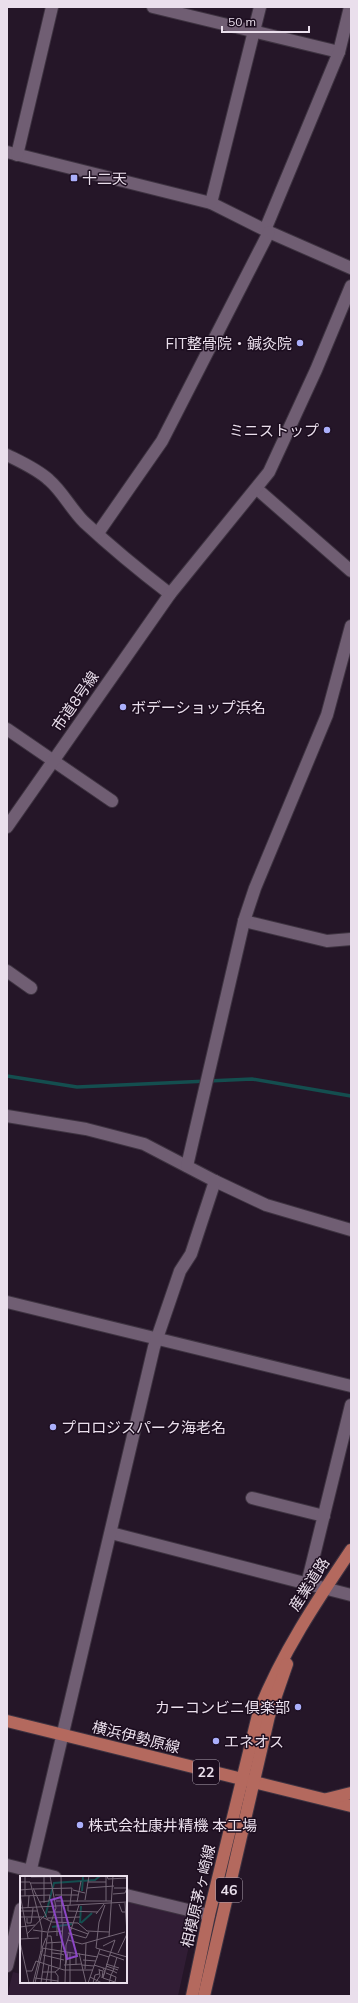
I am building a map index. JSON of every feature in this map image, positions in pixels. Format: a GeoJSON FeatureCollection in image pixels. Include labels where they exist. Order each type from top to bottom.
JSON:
{"type":"FeatureCollection","features":[{"type":"Feature","properties":{"kind":"main road","name":"産業道路"},"geometry":{"type":"LineString","coordinates":[[241,1780],[259,1711],[271,1680],[325,1589],[351,1550]]}},
{"type":"Feature","properties":{"kind":"main road","name":"産業道路"},"geometry":{"type":"LineString","coordinates":[[254,1783],[269,1716],[296,1637]]}},
{"type":"Feature","properties":{"kind":"main road","name":"横浜伊勢原線"},"geometry":{"type":"LineString","coordinates":[[7,1721],[351,1806]]}},
{"type":"Feature","properties":{"kind":"main road","name":"相模原茅ヶ崎線"},"geometry":{"type":"LineString","coordinates":[[192,1996],[209,1915],[241,1780]]}},
{"type":"Feature","properties":{"kind":"main road","name":"相模原茅ヶ崎線"},"geometry":{"type":"LineString","coordinates":[[204,1996],[254,1783]]}},
{"type":"Feature","properties":{"kind":"main road"},"geometry":{"type":"LineString","coordinates":[[324,1800],[351,1793]]}},
{"type":"Feature","properties":{"kind":"main road"},"geometry":{"type":"LineString","coordinates":[[324,1800],[351,1815]]}},
{"type":"Feature","properties":{"kind":"street"},"geometry":{"type":"LineString","coordinates":[[52,7],[12,154],[211,203],[266,231],[351,268]]}},
{"type":"Feature","properties":{"kind":"street"},"geometry":{"type":"LineString","coordinates":[[153,7],[254,32],[344,48]]}},
{"type":"Feature","properties":{"kind":"street"},"geometry":{"type":"LineString","coordinates":[[211,203],[260,7]]}},
{"type":"Feature","properties":{"kind":"street"},"geometry":{"type":"LineString","coordinates":[[98,533],[162,441],[266,231],[344,48],[350,7]]}},
{"type":"Feature","properties":{"kind":"street","name":"市道8号線"},"geometry":{"type":"LineString","coordinates":[[7,827],[170,594],[269,472],[316,370],[351,286]]}},
{"type":"Feature","properties":{"kind":"street"},"geometry":{"type":"LineString","coordinates":[[7,455],[25,464],[50,480],[67,503],[125,559],[170,594]]}},
{"type":"Feature","properties":{"kind":"street"},"geometry":{"type":"LineString","coordinates":[[257,488],[351,571]]}},
{"type":"Feature","properties":{"kind":"street"},"geometry":{"type":"LineString","coordinates":[[187,1166],[244,920],[254,888],[327,715],[351,626]]}},
{"type":"Feature","properties":{"kind":"street"},"geometry":{"type":"LineString","coordinates":[[7,729],[52,762],[112,801]]}},
{"type":"Feature","properties":{"kind":"street"},"geometry":{"type":"LineString","coordinates":[[244,920],[328,941],[351,939]]}},
{"type":"Feature","properties":{"kind":"street"},"geometry":{"type":"LineString","coordinates":[[7,972],[31,988]]}},
{"type":"Feature","properties":{"kind":"street"},"geometry":{"type":"LineString","coordinates":[[7,1116],[86,1129],[144,1144],[215,1182],[266,1205],[351,1230]]}},
{"type":"Feature","properties":{"kind":"street"},"geometry":{"type":"LineString","coordinates":[[29,1874],[157,1338],[180,1271],[191,1254],[215,1182]]}},
{"type":"Feature","properties":{"kind":"street"},"geometry":{"type":"LineString","coordinates":[[7,1302],[351,1386]]}},
{"type":"Feature","properties":{"kind":"street"},"geometry":{"type":"LineString","coordinates":[[307,1584],[351,1405]]}},
{"type":"Feature","properties":{"kind":"street"},"geometry":{"type":"LineString","coordinates":[[252,1498],[324,1516]]}},
{"type":"Feature","properties":{"kind":"street"},"geometry":{"type":"LineString","coordinates":[[110,1533],[351,1595]]}},
{"type":"Feature","properties":{"kind":"street"},"geometry":{"type":"LineString","coordinates":[[7,1865],[29,1874],[46,1876]]}},
{"type":"Feature","properties":{"kind":"street"},"geometry":{"type":"LineString","coordinates":[[127,1895],[209,1915]]}},
{"type":"Feature","properties":{"kind":"street"},"geometry":{"type":"LineString","coordinates":[[7,1966],[20,1913]]}},
{"type":"Feature","properties":{"kind":"shaded area"},"geometry":{"type":"Polygon","coordinates":[[[127,1901],[195,1918],[178,1996],[7,1996],[13,1972],[20,1974],[20,1983],[127,1983],[127,1901]]]}},
{"type":"Feature","properties":{"kind":"waterway"},"geometry":{"type":"LineString","coordinates":[[7,1076],[77,1087],[252,1079],[351,1096]]}},
{"type":"Feature","properties":{"kind":"place","name":"十二天"},"geometry":{"type":"Point","coordinates":[74,178]}},
{"type":"Feature","properties":{"kind":"place","name":"FIT整骨院・鍼灸院"},"geometry":{"type":"Point","coordinates":[300,343]}},
{"type":"Feature","properties":{"kind":"place","name":"ミニストップ"},"geometry":{"type":"Point","coordinates":[327,430]}},
{"type":"Feature","properties":{"kind":"place","name":"ボデーショップ浜名"},"geometry":{"type":"Point","coordinates":[123,707]}},
{"type":"Feature","properties":{"kind":"place","name":"プロロジスパーク海老名"},"geometry":{"type":"Point","coordinates":[53,1427]}},
{"type":"Feature","properties":{"kind":"place","name":"カーコンビニ倶楽部"},"geometry":{"type":"Point","coordinates":[298,1707]}},
{"type":"Feature","properties":{"kind":"place","name":"エネオス"},"geometry":{"type":"Point","coordinates":[216,1741]}},
{"type":"Feature","properties":{"kind":"place","name":"株式会社康井精機 本工場"},"geometry":{"type":"Point","coordinates":[80,1825]}}]}
